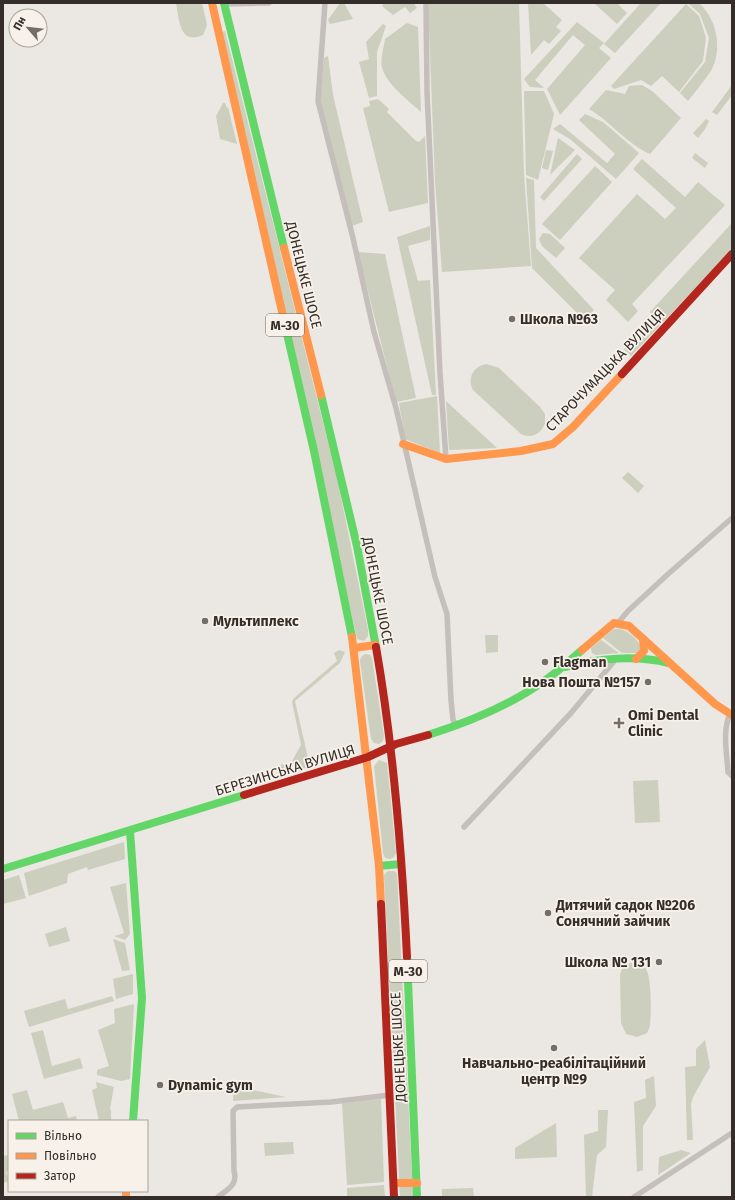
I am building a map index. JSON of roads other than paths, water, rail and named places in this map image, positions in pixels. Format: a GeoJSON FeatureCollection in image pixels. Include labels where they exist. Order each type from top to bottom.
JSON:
{"type":"FeatureCollection","features":[{"type":"Feature","properties":{"kind":"main road","name":"ДОНЕЦЬКЕ ШОСЕ"},"geometry":{"type":"LineString","coordinates":[[212,3],[314,451],[354,648],[368,758],[379,866],[394,1197]]}},
{"type":"Feature","properties":{"kind":"main road","name":"ДОНЕЦЬКЕ ШОСЕ"},"geometry":{"type":"LineString","coordinates":[[224,3],[334,446],[359,560],[375,645],[390,746],[402,864],[418,1197]]}},
{"type":"Feature","properties":{"kind":"main road","name":"СТАРОЧУМАЦЬКА ВУЛИЦЯ"},"geometry":{"type":"LineString","coordinates":[[403,444],[446,459],[521,451],[553,444],[573,427],[732,254]]}},
{"type":"Feature","properties":{"kind":"main road"},"geometry":{"type":"LineString","coordinates":[[618,623],[629,626],[715,704],[731,715]]}},
{"type":"Feature","properties":{"kind":"main road","name":"БЕРЕЗИНСЬКА ВУЛИЦЯ"},"geometry":{"type":"LineString","coordinates":[[3,869],[368,758],[390,746],[457,726],[503,707],[531,690],[563,667],[610,625],[618,623]]}},
{"type":"Feature","properties":{"kind":"main road"},"geometry":{"type":"LineString","coordinates":[[636,659],[644,651],[643,638]]}},
{"type":"Feature","properties":{"kind":"main road"},"geometry":{"type":"LineString","coordinates":[[354,648],[375,645]]}},
{"type":"Feature","properties":{"kind":"main road"},"geometry":{"type":"LineString","coordinates":[[588,645],[588,651],[591,656],[600,660],[655,659],[671,664]]}},
{"type":"Feature","properties":{"kind":"main road","name":"БЕРЕЗИНСЬКА ВУЛИЦЯ"},"geometry":{"type":"LineString","coordinates":[[563,667],[600,660]]}},
{"type":"Feature","properties":{"kind":"main road"},"geometry":{"type":"LineString","coordinates":[[130,831],[142,998],[141,1030],[133,1120]]}},
{"type":"Feature","properties":{"kind":"main road"},"geometry":{"type":"LineString","coordinates":[[379,866],[402,864]]}},
{"type":"Feature","properties":{"kind":"main road"},"geometry":{"type":"LineString","coordinates":[[394,1184],[417,1183]]}},
{"type":"Feature","properties":{"kind":"street"},"geometry":{"type":"LineString","coordinates":[[224,3],[269,3]]}},
{"type":"Feature","properties":{"kind":"street"},"geometry":{"type":"LineString","coordinates":[[325,3],[318,101],[374,332],[396,408],[403,444],[435,578],[447,614],[451,700],[453,720],[457,726]]}},
{"type":"Feature","properties":{"kind":"street"},"geometry":{"type":"LineString","coordinates":[[426,3],[427,92],[440,373],[446,459]]}},
{"type":"Feature","properties":{"kind":"street","name":"БЕРЕЗИНСЬКА ВУЛИЦЯ"},"geometry":{"type":"LineString","coordinates":[[618,623],[628,610],[732,518]]}},
{"type":"Feature","properties":{"kind":"street"},"geometry":{"type":"LineString","coordinates":[[464,827],[571,713],[615,660]]}},
{"type":"Feature","properties":{"kind":"street"},"geometry":{"type":"LineString","coordinates":[[731,715],[726,721],[726,731],[728,772],[732,776]]}},
{"type":"Feature","properties":{"kind":"street"},"geometry":{"type":"LineString","coordinates":[[218,1197],[234,1185],[236,1178],[234,1171],[233,1111],[237,1107],[331,1102],[390,1095]]}},
{"type":"Feature","properties":{"kind":"street"},"geometry":{"type":"LineString","coordinates":[[634,1197],[732,1133]]}},
{"type":"Feature","properties":{"kind":"place","name":"Школа №63"},"geometry":{"type":"Point","coordinates":[512,319]}},
{"type":"Feature","properties":{"kind":"place","name":"Мультиплекс"},"geometry":{"type":"Point","coordinates":[205,621]}},
{"type":"Feature","properties":{"kind":"place","name":"Flagman"},"geometry":{"type":"Point","coordinates":[545,662]}},
{"type":"Feature","properties":{"kind":"place","name":"Нова Пошта №157"},"geometry":{"type":"Point","coordinates":[648,682]}},
{"type":"Feature","properties":{"kind":"place","name":"Omi Dental Clinic"},"geometry":{"type":"Point","coordinates":[619,723]}},
{"type":"Feature","properties":{"kind":"place","name":"Дитячий садок №206 Сонячний зайчик"},"geometry":{"type":"Point","coordinates":[548,913]}},
{"type":"Feature","properties":{"kind":"place","name":"Школа № 131"},"geometry":{"type":"Point","coordinates":[659,962]}},
{"type":"Feature","properties":{"kind":"place","name":"Навчально-реабілітаційний центр №9"},"geometry":{"type":"Point","coordinates":[554,1048]}},
{"type":"Feature","properties":{"kind":"place","name":"Dynamic gym"},"geometry":{"type":"Point","coordinates":[160,1085]}}]}
